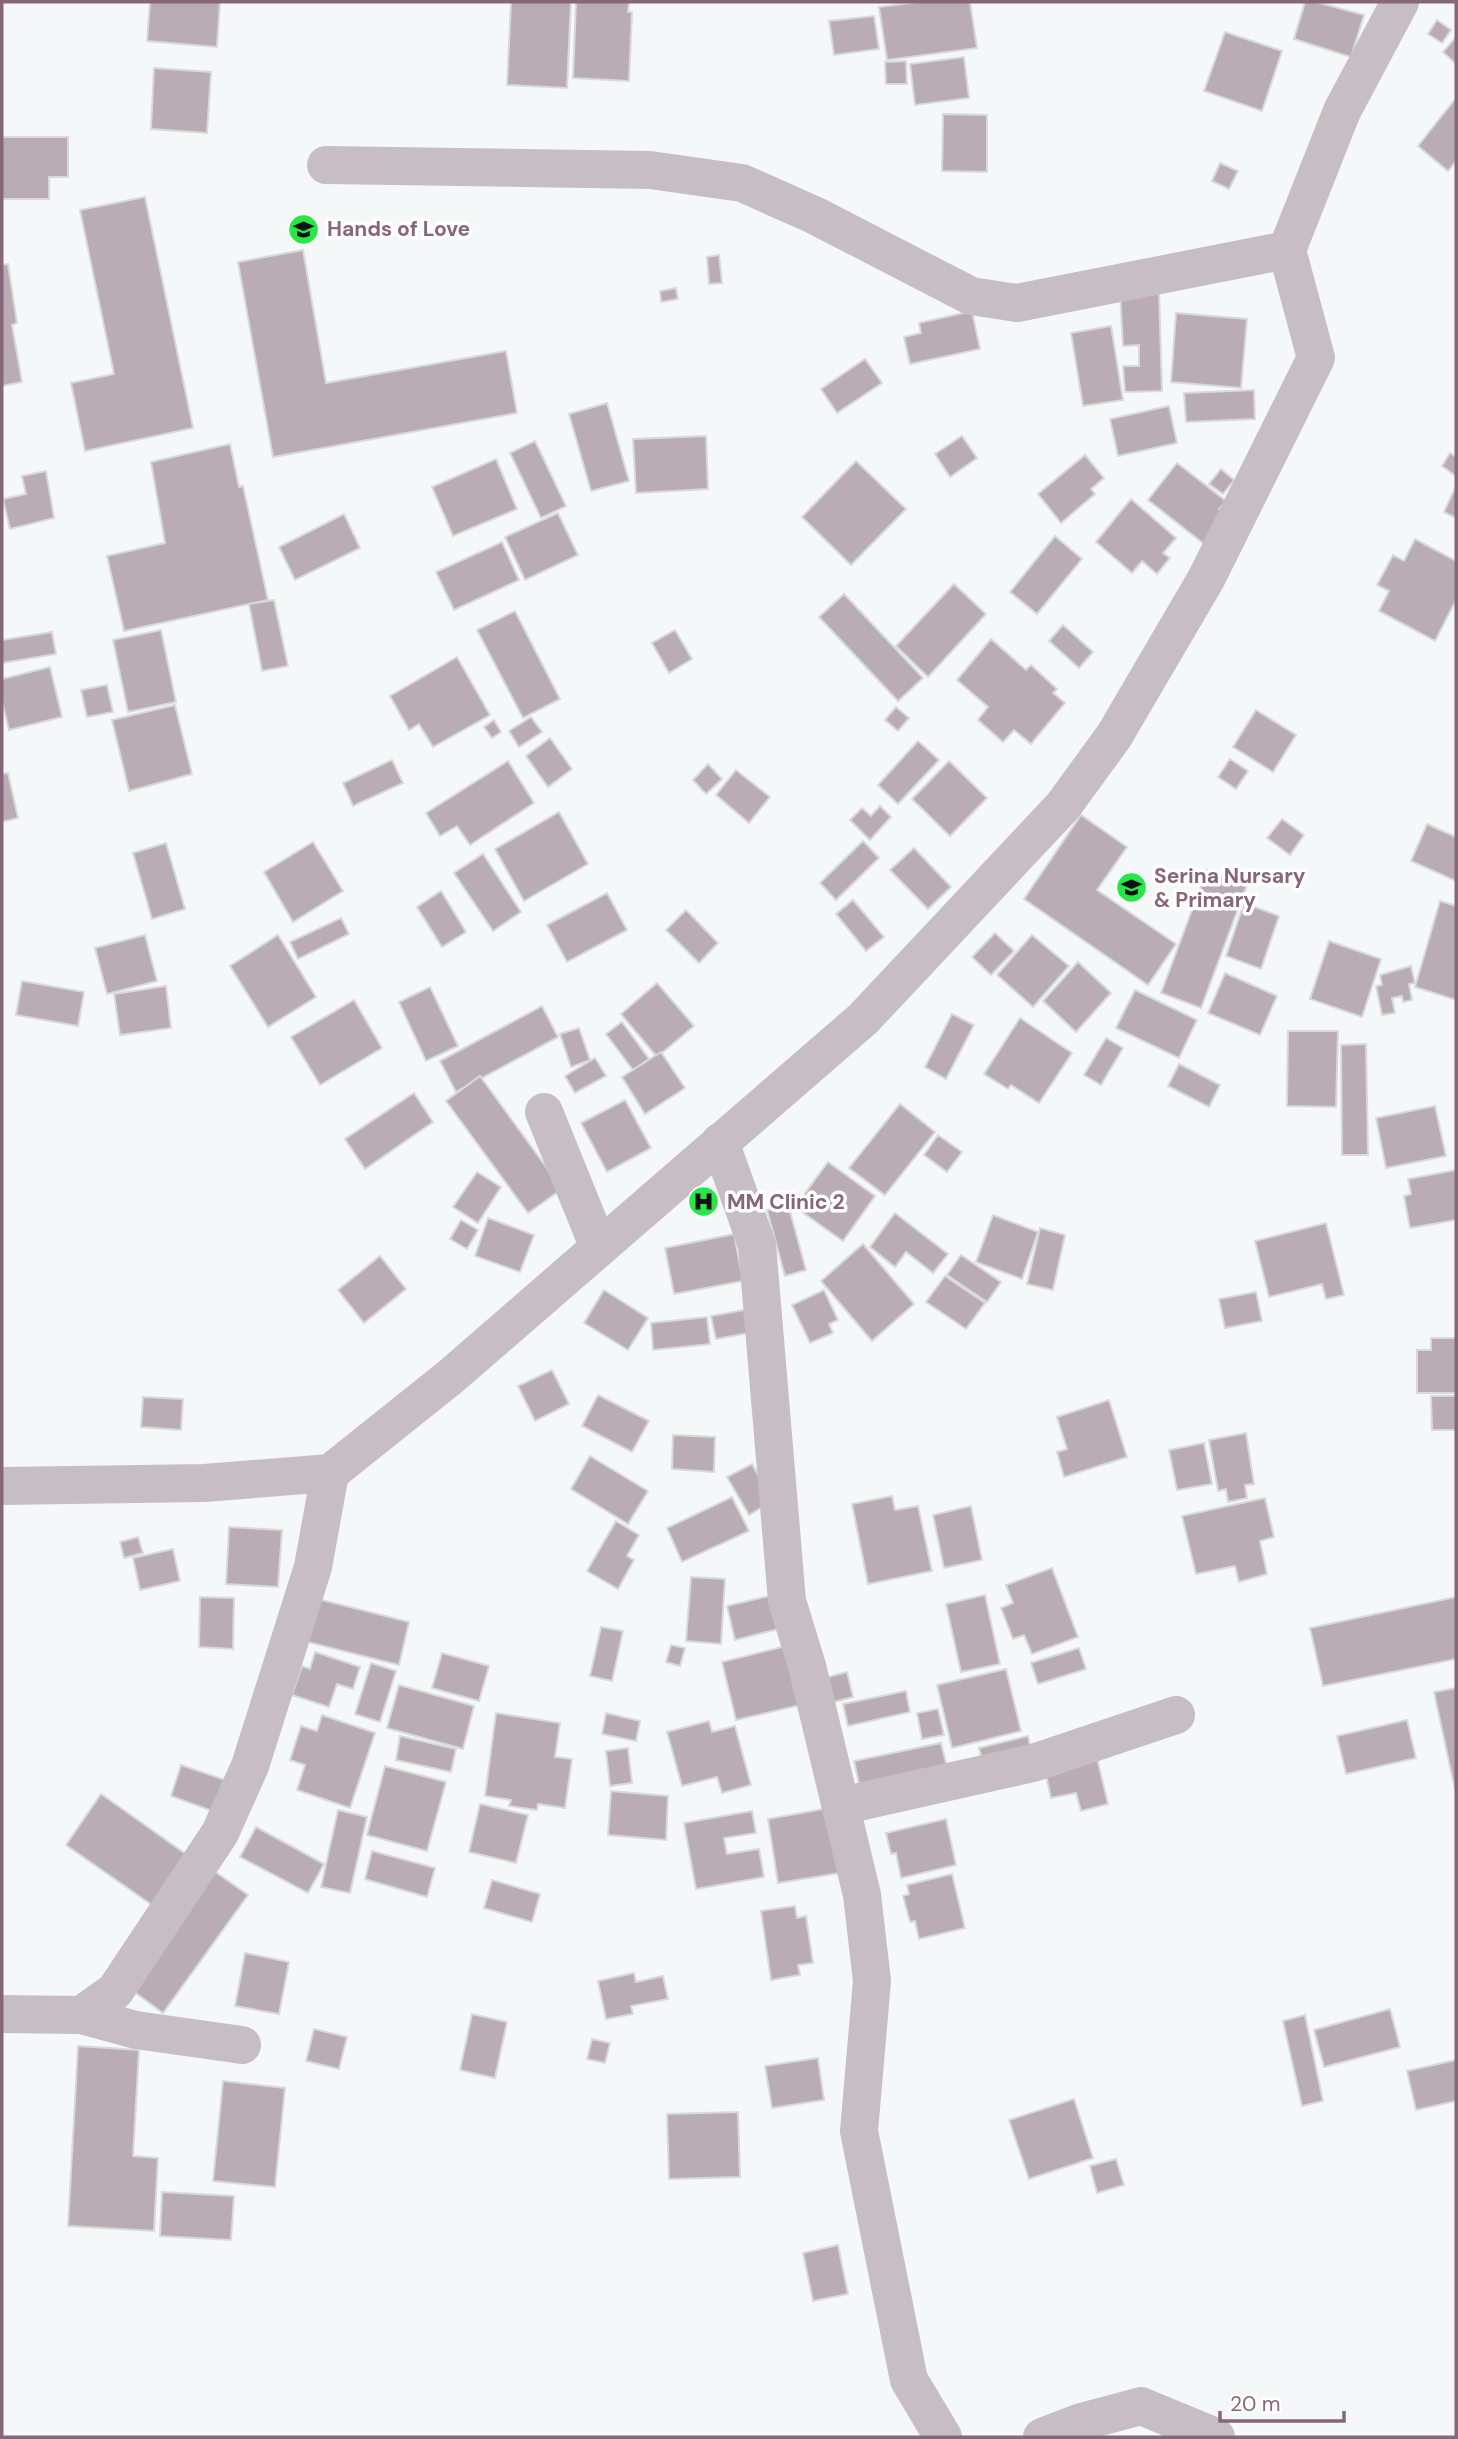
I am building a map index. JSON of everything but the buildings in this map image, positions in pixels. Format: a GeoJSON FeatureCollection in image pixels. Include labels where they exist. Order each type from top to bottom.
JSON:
{"type":"FeatureCollection","features":[{"type":"Feature","properties":{"kind":"street"},"geometry":{"type":"LineString","coordinates":[[2,1486],[204,1483],[330,1474],[449,1378],[863,1019],[1063,806],[1114,736],[1206,579],[1316,358],[1287,250],[1342,111],[1400,2]]}},
{"type":"Feature","properties":{"kind":"street"},"geometry":{"type":"LineString","coordinates":[[326,165],[650,170],[742,183],[814,215],[971,296],[1017,303],[1287,250]]}},
{"type":"Feature","properties":{"kind":"street"},"geometry":{"type":"LineString","coordinates":[[544,1112],[599,1248]]}},
{"type":"Feature","properties":{"kind":"street"},"geometry":{"type":"LineString","coordinates":[[720,1142],[757,1245],[786,1601],[807,1666],[862,1895],[872,1980],[859,2131],[909,2380],[943,2437]]}},
{"type":"Feature","properties":{"kind":"street"},"geometry":{"type":"LineString","coordinates":[[80,2015],[115,1991],[220,1833],[250,1766],[313,1567],[330,1474]]}},
{"type":"Feature","properties":{"kind":"street"},"geometry":{"type":"LineString","coordinates":[[841,1806],[1033,1763],[1176,1715]]}},
{"type":"Feature","properties":{"kind":"street"},"geometry":{"type":"LineString","coordinates":[[2,2014],[80,2015],[135,2030],[242,2045]]}},
{"type":"Feature","properties":{"kind":"street"},"geometry":{"type":"LineString","coordinates":[[1042,2437],[1081,2422],[1141,2406],[1216,2437]]}},
{"type":"Feature","properties":{"kind":"place","name":"Hands of Love"},"geometry":{"type":"Point","coordinates":[304,229]}},
{"type":"Feature","properties":{"kind":"place","name":"Serina Nursary & Primary"},"geometry":{"type":"Point","coordinates":[1131,888]}},
{"type":"Feature","properties":{"kind":"place","name":"MM Clinic 2"},"geometry":{"type":"Point","coordinates":[704,1202]}}]}
